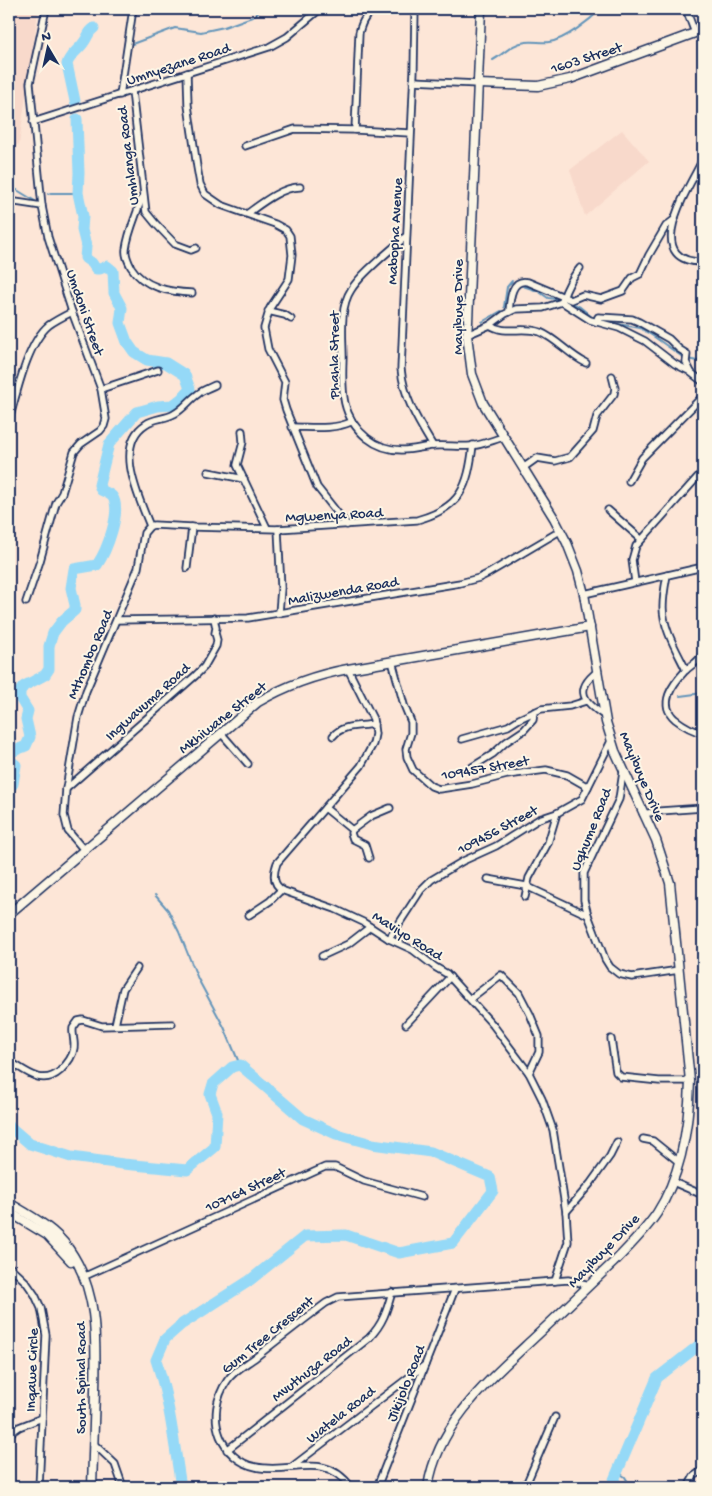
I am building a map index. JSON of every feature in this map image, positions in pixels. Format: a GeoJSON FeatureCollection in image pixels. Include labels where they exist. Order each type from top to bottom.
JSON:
{"type":"FeatureCollection","features":[{"type":"Feature","properties":{"kind":"street","name":"Umdoni Street"},"geometry":{"type":"LineString","coordinates":[[26,602],[40,562],[56,503],[62,493],[74,452],[81,444],[100,431],[106,419],[101,389],[72,312],[48,237],[42,206],[30,83],[46,9]]}},
{"type":"Feature","properties":{"kind":"street"},"geometry":{"type":"LineString","coordinates":[[120,95],[133,9]]}},
{"type":"Feature","properties":{"kind":"street","name":"Umnyezane Road"},"geometry":{"type":"LineString","coordinates":[[33,122],[269,47],[287,38],[320,9]]}},
{"type":"Feature","properties":{"kind":"street"},"geometry":{"type":"LineString","coordinates":[[355,130],[361,22],[372,11],[378,9]]}},
{"type":"Feature","properties":{"kind":"street","name":"Mabopha Avenue"},"geometry":{"type":"LineString","coordinates":[[415,9],[402,378],[405,393],[413,414],[433,446]]}},
{"type":"Feature","properties":{"kind":"street","name":"Mayibuye Drive"},"geometry":{"type":"LineString","coordinates":[[428,1487],[434,1462],[442,1444],[462,1411],[492,1377],[621,1255],[657,1213],[673,1182],[680,1162],[687,1126],[690,1081],[670,882],[662,856],[623,772],[611,741],[584,594],[574,559],[560,531],[483,403],[472,374],[468,335],[481,9]]}},
{"type":"Feature","properties":{"kind":"street"},"geometry":{"type":"LineString","coordinates":[[686,9],[699,32]]}},
{"type":"Feature","properties":{"kind":"street","name":"1603 Street"},"geometry":{"type":"LineString","coordinates":[[413,82],[538,86],[553,84],[699,32]]}},
{"type":"Feature","properties":{"kind":"street"},"geometry":{"type":"LineString","coordinates":[[187,73],[188,104],[202,188],[216,203],[248,213],[286,230],[290,236],[292,246],[289,281],[277,295],[268,311],[264,328],[265,338],[268,349],[285,382],[283,400],[317,487],[347,525]]}},
{"type":"Feature","properties":{"kind":"street","name":"Umhlanga Road"},"geometry":{"type":"LineString","coordinates":[[132,92],[146,212],[172,241],[191,250],[196,248]]}},
{"type":"Feature","properties":{"kind":"street"},"geometry":{"type":"LineString","coordinates":[[245,146],[295,129],[355,130],[410,134]]}},
{"type":"Feature","properties":{"kind":"street"},"geometry":{"type":"LineString","coordinates":[[703,159],[675,219],[670,239],[675,250],[689,260],[703,262]]}},
{"type":"Feature","properties":{"kind":"street"},"geometry":{"type":"LineString","coordinates":[[248,213],[288,188],[300,186]]}},
{"type":"Feature","properties":{"kind":"street"},"geometry":{"type":"LineString","coordinates":[[143,196],[127,242],[126,254],[128,262],[134,272],[146,282],[169,291],[192,293]]}},
{"type":"Feature","properties":{"kind":"street"},"geometry":{"type":"LineString","coordinates":[[9,201],[42,206]]}},
{"type":"Feature","properties":{"kind":"street"},"geometry":{"type":"LineString","coordinates":[[468,335],[519,308],[543,308],[582,295],[601,299],[623,291],[632,278],[640,274],[663,229],[675,219]]}},
{"type":"Feature","properties":{"kind":"street","name":"Phahla Street"},"geometry":{"type":"LineString","coordinates":[[351,422],[346,406],[342,377],[344,311],[347,297],[351,289],[406,237]]}},
{"type":"Feature","properties":{"kind":"street"},"geometry":{"type":"LineString","coordinates":[[563,300],[566,289],[580,268]]}},
{"type":"Feature","properties":{"kind":"street"},"geometry":{"type":"LineString","coordinates":[[509,312],[512,293],[516,284],[528,282],[563,300],[585,318],[639,322],[669,339],[687,354],[686,359],[691,372]]}},
{"type":"Feature","properties":{"kind":"street"},"geometry":{"type":"LineString","coordinates":[[268,311],[291,318]]}},
{"type":"Feature","properties":{"kind":"street"},"geometry":{"type":"LineString","coordinates":[[9,420],[31,350],[39,335],[49,325],[72,312]]}},
{"type":"Feature","properties":{"kind":"street"},"geometry":{"type":"LineString","coordinates":[[597,319],[632,334],[653,346],[675,364],[691,372],[703,382]]}},
{"type":"Feature","properties":{"kind":"street"},"geometry":{"type":"LineString","coordinates":[[490,325],[499,330],[521,329],[541,332],[572,356],[586,363]]}},
{"type":"Feature","properties":{"kind":"street"},"geometry":{"type":"LineString","coordinates":[[101,389],[158,370]]}},
{"type":"Feature","properties":{"kind":"street"},"geometry":{"type":"LineString","coordinates":[[523,468],[536,458],[557,460],[570,457],[593,431],[598,416],[614,394],[615,388],[612,376]]}},
{"type":"Feature","properties":{"kind":"street"},"geometry":{"type":"LineString","coordinates":[[150,526],[132,476],[129,460],[130,444],[134,434],[146,423],[174,414],[186,406],[198,394],[215,385]]}},
{"type":"Feature","properties":{"kind":"street"},"geometry":{"type":"LineString","coordinates":[[629,481],[642,458],[703,396]]}},
{"type":"Feature","properties":{"kind":"street"},"geometry":{"type":"LineString","coordinates":[[292,427],[332,427],[351,422],[369,440],[388,449],[402,450],[433,446],[473,446],[504,437]]}},
{"type":"Feature","properties":{"kind":"street"},"geometry":{"type":"LineString","coordinates":[[242,432],[237,465],[267,528]]}},
{"type":"Feature","properties":{"kind":"street","name":"Mgwenya Road"},"geometry":{"type":"LineString","coordinates":[[150,526],[278,529],[417,520],[438,513],[449,506],[461,493],[469,472],[473,446]]}},
{"type":"Feature","properties":{"kind":"street"},"geometry":{"type":"LineString","coordinates":[[635,582],[632,555],[641,539],[703,471]]}},
{"type":"Feature","properties":{"kind":"street"},"geometry":{"type":"LineString","coordinates":[[208,472],[244,479]]}},
{"type":"Feature","properties":{"kind":"street"},"geometry":{"type":"LineString","coordinates":[[608,510],[641,539]]}},
{"type":"Feature","properties":{"kind":"street","name":"Mthombo Road"},"geometry":{"type":"LineString","coordinates":[[84,850],[68,831],[64,815],[66,789],[80,705],[138,568],[144,533],[150,526]]}},
{"type":"Feature","properties":{"kind":"street"},"geometry":{"type":"LineString","coordinates":[[187,568],[192,528]]}},
{"type":"Feature","properties":{"kind":"street"},"geometry":{"type":"LineString","coordinates":[[278,529],[281,588],[279,613]]}},
{"type":"Feature","properties":{"kind":"street","name":"Malizwenda Road"},"geometry":{"type":"LineString","coordinates":[[117,620],[248,618],[470,580],[489,573],[560,531]]}},
{"type":"Feature","properties":{"kind":"street"},"geometry":{"type":"LineString","coordinates":[[584,594],[703,567]]}},
{"type":"Feature","properties":{"kind":"street"},"geometry":{"type":"LineString","coordinates":[[667,575],[663,606],[664,620],[686,670]]}},
{"type":"Feature","properties":{"kind":"street","name":"Ingwavuma Road"},"geometry":{"type":"LineString","coordinates":[[66,789],[204,667],[217,643],[214,618]]}},
{"type":"Feature","properties":{"kind":"street","name":"Mkhiwane Street"},"geometry":{"type":"LineString","coordinates":[[9,914],[258,702],[288,685],[319,674],[348,668],[590,627]]}},
{"type":"Feature","properties":{"kind":"street"},"geometry":{"type":"LineString","coordinates":[[703,652],[697,662],[686,670],[668,695],[666,701],[667,708],[680,723],[693,731],[703,733]]}},
{"type":"Feature","properties":{"kind":"street","name":"109457 Street"},"geometry":{"type":"LineString","coordinates":[[392,661],[404,705],[411,722],[411,733],[406,749],[407,757],[413,770],[431,786],[440,789],[472,784],[507,775],[546,770],[568,776],[588,787]]}},
{"type":"Feature","properties":{"kind":"street"},"geometry":{"type":"LineString","coordinates":[[249,915],[270,901],[281,890],[276,885],[274,877],[276,863],[361,766],[369,754],[375,734],[374,724],[348,668]]}},
{"type":"Feature","properties":{"kind":"street"},"geometry":{"type":"LineString","coordinates":[[598,671],[586,682],[584,688],[586,701],[591,707],[605,716]]}},
{"type":"Feature","properties":{"kind":"street"},"geometry":{"type":"LineString","coordinates":[[462,739],[508,726],[544,708],[570,706],[586,701]]}},
{"type":"Feature","properties":{"kind":"street"},"geometry":{"type":"LineString","coordinates":[[472,767],[493,754],[506,742],[524,730],[533,720],[534,712]]}},
{"type":"Feature","properties":{"kind":"street"},"geometry":{"type":"LineString","coordinates":[[333,736],[339,730],[346,727],[374,724]]}},
{"type":"Feature","properties":{"kind":"street"},"geometry":{"type":"LineString","coordinates":[[222,733],[248,764]]}},
{"type":"Feature","properties":{"kind":"street","name":"109456 Street"},"geometry":{"type":"LineString","coordinates":[[389,939],[418,894],[431,880],[457,864],[496,846],[539,820],[558,813],[582,799],[611,741]]}},
{"type":"Feature","properties":{"kind":"street","name":"Uqhume Road"},"geometry":{"type":"LineString","coordinates":[[623,772],[620,799],[584,873],[584,900],[588,915],[605,959],[610,967],[619,974],[632,977],[679,970]]}},
{"type":"Feature","properties":{"kind":"street"},"geometry":{"type":"LineString","coordinates":[[325,808],[352,830]]}},
{"type":"Feature","properties":{"kind":"street"},"geometry":{"type":"LineString","coordinates":[[352,830],[371,816],[390,808]]}},
{"type":"Feature","properties":{"kind":"street"},"geometry":{"type":"LineString","coordinates":[[643,814],[660,810],[703,808]]}},
{"type":"Feature","properties":{"kind":"street"},"geometry":{"type":"LineString","coordinates":[[526,897],[526,886],[548,843],[558,813]]}},
{"type":"Feature","properties":{"kind":"street"},"geometry":{"type":"LineString","coordinates":[[352,830],[353,839],[364,845],[369,858]]}},
{"type":"Feature","properties":{"kind":"street"},"geometry":{"type":"LineString","coordinates":[[488,879],[526,886],[588,915]]}},
{"type":"Feature","properties":{"kind":"street","name":"Maviyo Road"},"geometry":{"type":"LineString","coordinates":[[281,890],[335,909],[370,927],[389,939],[413,950],[450,977],[462,993],[470,999],[493,1025],[529,1073],[542,1099],[553,1130],[566,1212],[568,1242],[555,1281]]}},
{"type":"Feature","properties":{"kind":"street"},"geometry":{"type":"LineString","coordinates":[[322,956],[348,944],[370,927]]}},
{"type":"Feature","properties":{"kind":"street"},"geometry":{"type":"LineString","coordinates":[[115,1025],[123,989],[137,968]]}},
{"type":"Feature","properties":{"kind":"street"},"geometry":{"type":"LineString","coordinates":[[470,999],[501,975],[520,993],[540,1041],[537,1058],[529,1073]]}},
{"type":"Feature","properties":{"kind":"street"},"geometry":{"type":"LineString","coordinates":[[406,1024],[450,977]]}},
{"type":"Feature","properties":{"kind":"street"},"geometry":{"type":"LineString","coordinates":[[9,1061],[34,1076],[47,1079],[56,1074],[71,1058],[74,1044],[73,1028],[78,1021],[83,1020],[102,1026],[172,1024]]}},
{"type":"Feature","properties":{"kind":"street"},"geometry":{"type":"LineString","coordinates":[[611,1040],[616,1072],[621,1077],[659,1081],[690,1081]]}},
{"type":"Feature","properties":{"kind":"street"},"geometry":{"type":"LineString","coordinates":[[642,1139],[651,1139],[680,1162]]}},
{"type":"Feature","properties":{"kind":"street"},"geometry":{"type":"LineString","coordinates":[[566,1212],[590,1184],[610,1156],[616,1142]]}},
{"type":"Feature","properties":{"kind":"street","name":"107164 Street"},"geometry":{"type":"LineString","coordinates":[[82,1274],[325,1167],[335,1167],[358,1179],[422,1197]]}},
{"type":"Feature","properties":{"kind":"street"},"geometry":{"type":"LineString","coordinates":[[673,1182],[703,1195]]}},
{"type":"Feature","properties":{"kind":"street","name":"South Spinal Road"},"geometry":{"type":"LineString","coordinates":[[9,1204],[40,1221],[68,1248],[79,1265],[94,1314],[94,1444],[92,1487]]}},
{"type":"Feature","properties":{"kind":"street","name":"South Spinal Road"},"geometry":{"type":"LineString","coordinates":[[9,1212],[47,1235],[82,1274]]}},
{"type":"Feature","properties":{"kind":"street","name":"Inqawe Circle"},"geometry":{"type":"LineString","coordinates":[[9,1266],[26,1282],[35,1295],[42,1308],[44,1320],[46,1354],[39,1487]]}},
{"type":"Feature","properties":{"kind":"street","name":"Gum Tree Crescent"},"geometry":{"type":"LineString","coordinates":[[227,1450],[218,1430],[216,1405],[227,1380],[332,1299],[392,1292],[568,1280],[590,1285]]}},
{"type":"Feature","properties":{"kind":"street","name":"Jikijolo Road"},"geometry":{"type":"LineString","coordinates":[[377,1487],[455,1288]]}},
{"type":"Feature","properties":{"kind":"street","name":"Mvuthuza Road"},"geometry":{"type":"LineString","coordinates":[[227,1450],[370,1338],[382,1323],[392,1292]]}},
{"type":"Feature","properties":{"kind":"street","name":"Watela Road"},"geometry":{"type":"LineString","coordinates":[[293,1467],[426,1364]]}},
{"type":"Feature","properties":{"kind":"street"},"geometry":{"type":"LineString","coordinates":[[525,1487],[555,1417]]}},
{"type":"Feature","properties":{"kind":"street"},"geometry":{"type":"LineString","coordinates":[[9,1434],[42,1418]]}},
{"type":"Feature","properties":{"kind":"street"},"geometry":{"type":"LineString","coordinates":[[94,1444],[115,1464],[123,1487]]}},
{"type":"Feature","properties":{"kind":"street"},"geometry":{"type":"LineString","coordinates":[[227,1450],[238,1460],[254,1467],[275,1469],[306,1465],[324,1466],[341,1476],[351,1487]]}},
{"type":"Feature","properties":{"kind":"street"},"geometry":{"type":"LineString","coordinates":[[688,1487],[694,1476],[703,1470]]}},
{"type":"Feature","properties":{"kind":"shaded area"},"geometry":{"type":"Polygon","coordinates":[[[9,9],[38,12],[19,144],[9,149],[9,9]]]}},
{"type":"Feature","properties":{"kind":"shaded area"},"geometry":{"type":"Polygon","coordinates":[[[622,130],[649,161],[585,216],[570,170],[622,130]]]}},
{"type":"Feature","properties":{"kind":"waterway"},"geometry":{"type":"LineString","coordinates":[[132,44],[175,28],[201,32],[224,27],[252,17],[263,9]]}},
{"type":"Feature","properties":{"kind":"waterway"},"geometry":{"type":"LineString","coordinates":[[493,60],[521,43],[549,42],[562,38],[584,24],[601,9]]}},
{"type":"Feature","properties":{"kind":"waterway"},"geometry":{"type":"LineString","coordinates":[[75,101],[67,64],[70,57],[82,45],[94,28]]}},
{"type":"Feature","properties":{"kind":"waterway"},"geometry":{"type":"LineString","coordinates":[[9,753],[26,746],[30,737],[26,719],[28,711],[20,698],[20,691],[24,686],[45,675],[49,669],[49,646],[53,633],[62,621],[75,610],[71,588],[74,569],[97,565],[105,551],[112,531],[116,511],[115,502],[112,496],[101,490],[99,485],[109,444],[137,412],[158,406],[173,405],[190,389],[185,375],[166,363],[147,360],[134,352],[127,342],[120,323],[122,308],[114,293],[113,271],[107,266],[96,269],[85,258],[86,246],[82,230],[83,216],[78,193],[77,119]]}},
{"type":"Feature","properties":{"kind":"waterway"},"geometry":{"type":"LineString","coordinates":[[9,188],[17,190],[35,201]]}},
{"type":"Feature","properties":{"kind":"waterway"},"geometry":{"type":"LineString","coordinates":[[48,194],[78,193]]}},
{"type":"Feature","properties":{"kind":"waterway"},"geometry":{"type":"LineString","coordinates":[[504,307],[507,287],[512,281]]}},
{"type":"Feature","properties":{"kind":"waterway"},"geometry":{"type":"LineString","coordinates":[[520,285],[538,291],[548,298],[557,299]]}},
{"type":"Feature","properties":{"kind":"waterway"},"geometry":{"type":"LineString","coordinates":[[570,302],[580,307],[593,318]]}},
{"type":"Feature","properties":{"kind":"waterway"},"geometry":{"type":"LineString","coordinates":[[482,322],[501,311]]}},
{"type":"Feature","properties":{"kind":"waterway"},"geometry":{"type":"LineString","coordinates":[[607,322],[640,328],[684,358]]}},
{"type":"Feature","properties":{"kind":"waterway"},"geometry":{"type":"LineString","coordinates":[[687,359],[703,362]]}},
{"type":"Feature","properties":{"kind":"waterway"},"geometry":{"type":"LineString","coordinates":[[680,696],[703,693]]}},
{"type":"Feature","properties":{"kind":"waterway"},"geometry":{"type":"LineString","coordinates":[[9,766],[12,762],[16,765],[13,784],[9,788]]}},
{"type":"Feature","properties":{"kind":"waterway"},"geometry":{"type":"LineString","coordinates":[[155,895],[168,910],[198,979],[224,1027],[240,1065]]}},
{"type":"Feature","properties":{"kind":"waterway"},"geometry":{"type":"LineString","coordinates":[[9,1126],[30,1144],[71,1157],[187,1170],[215,1147],[217,1113],[210,1094],[213,1084],[232,1067],[240,1065],[303,1119],[336,1134],[372,1144],[431,1152],[490,1177],[493,1191],[453,1243],[399,1253],[346,1235],[305,1236],[249,1281],[182,1324],[165,1339],[156,1360],[168,1407],[181,1487]]}},
{"type":"Feature","properties":{"kind":"waterway"},"geometry":{"type":"LineString","coordinates":[[611,1487],[657,1378],[703,1342]]}},
{"type":"Feature","properties":{"kind":"waterway"},"geometry":{"type":"LineString","coordinates":[[618,1472],[625,1477],[631,1487]]}}]}
